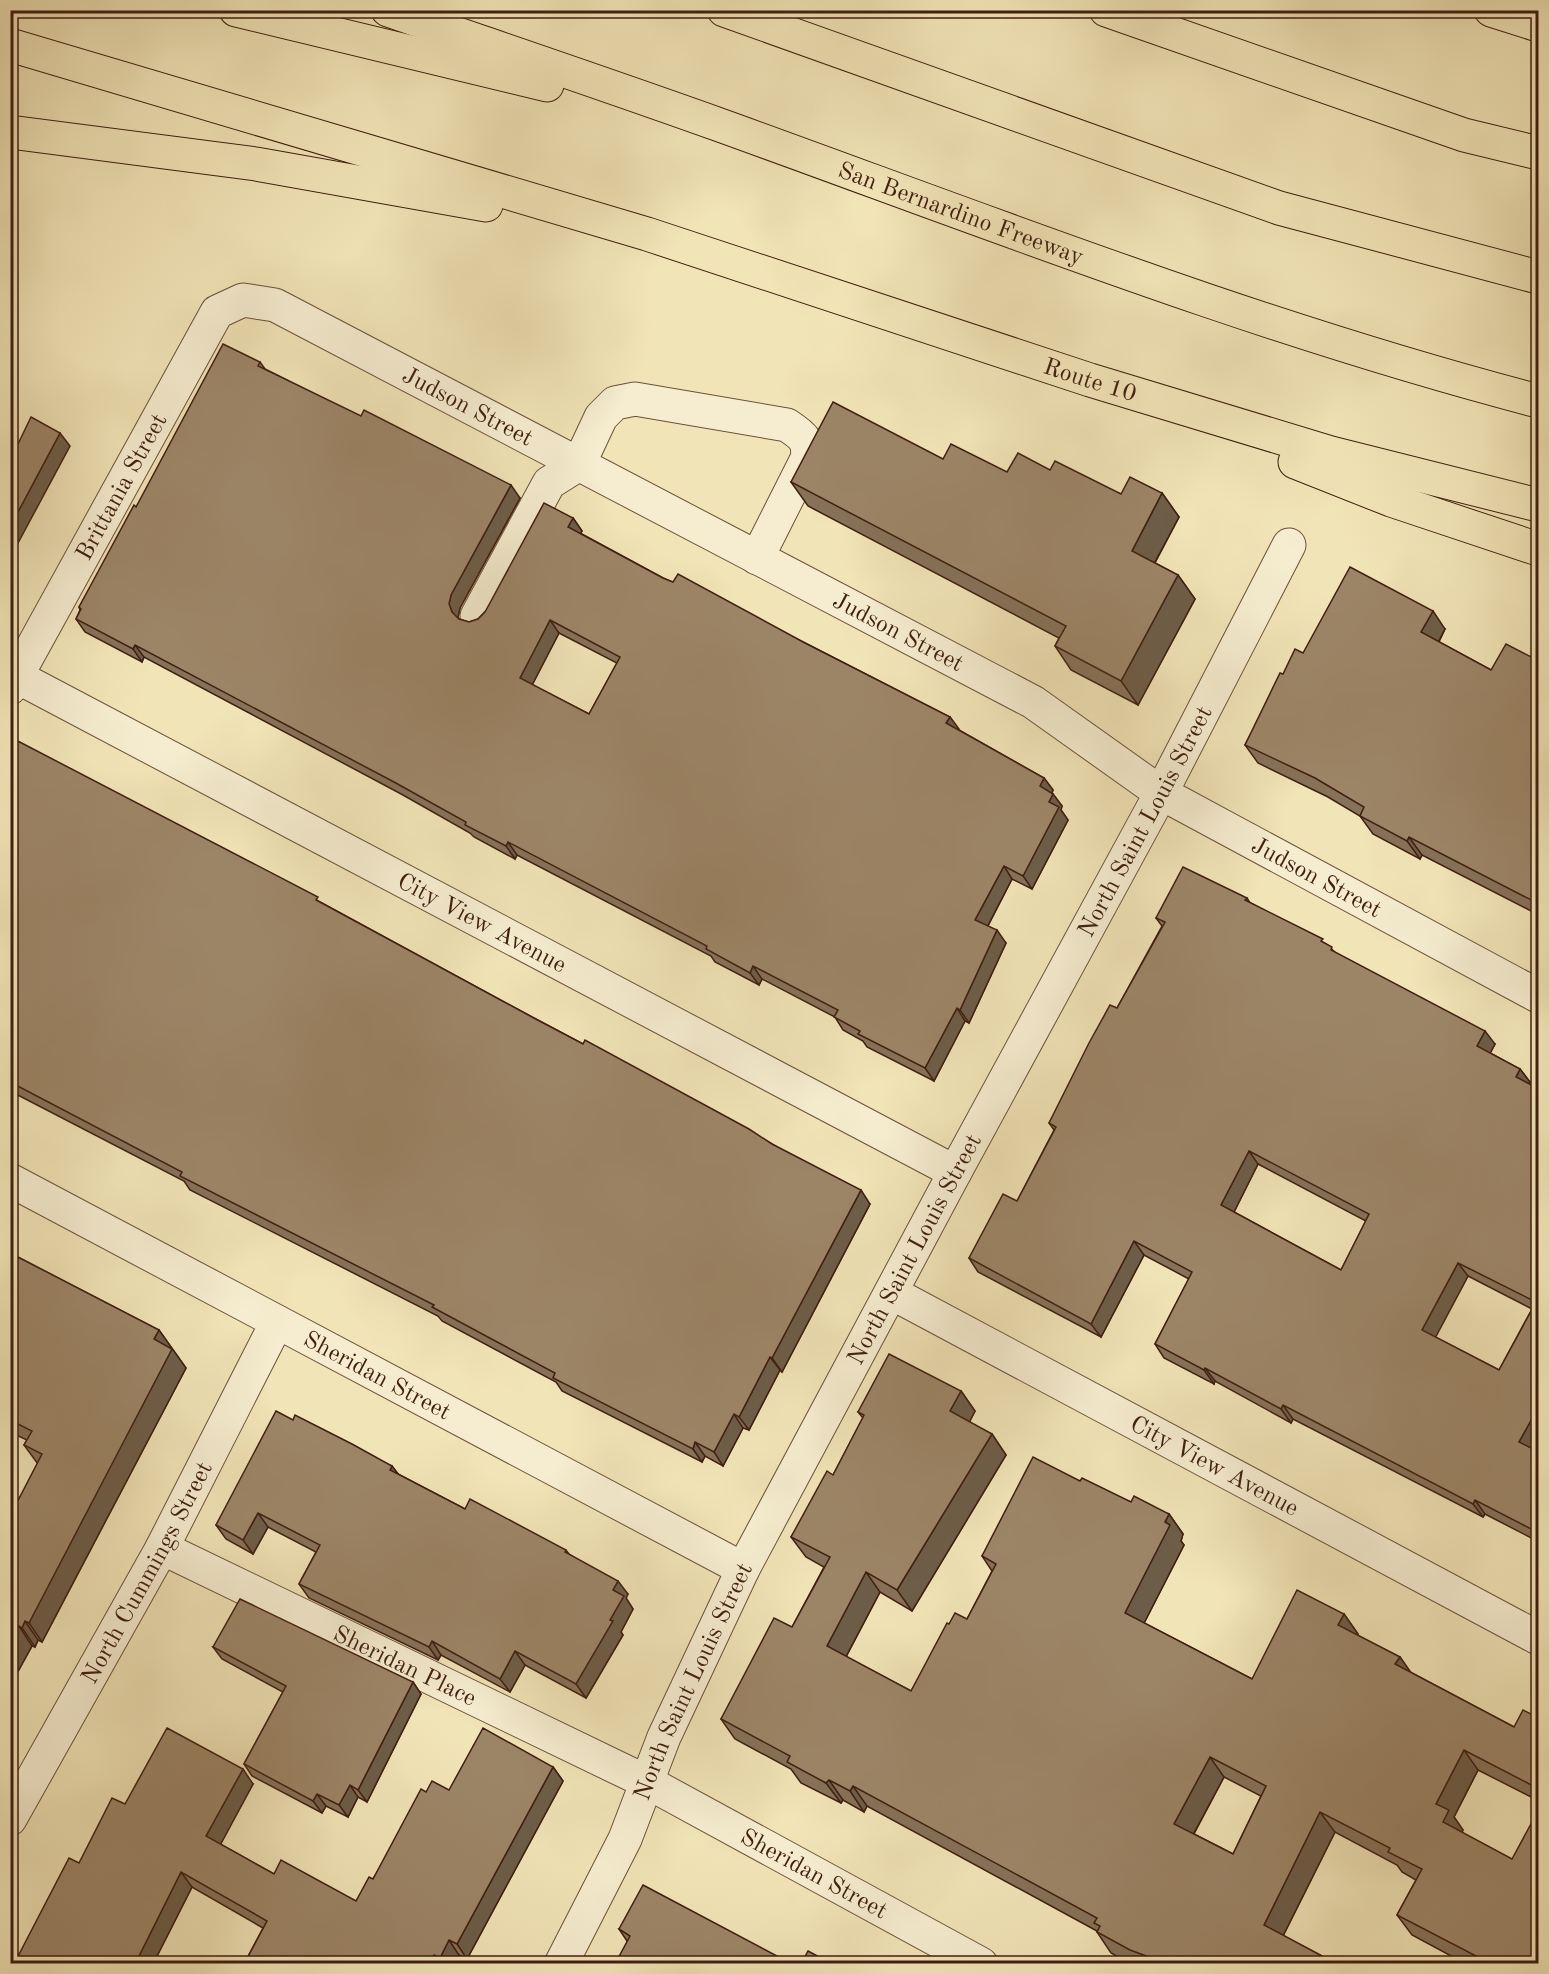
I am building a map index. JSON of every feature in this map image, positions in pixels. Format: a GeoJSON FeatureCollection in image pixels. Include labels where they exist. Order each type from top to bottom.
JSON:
{"type":"FeatureCollection","features":[{"type":"Feature","properties":{"kind":"highway"},"geometry":{"type":"LineString","coordinates":[[236,10],[300,28],[717,124]]}},
{"type":"Feature","properties":{"kind":"highway","name":"San Bernardino Freeway"},"geometry":{"type":"LineString","coordinates":[[388,10],[717,124],[1194,297],[1338,345],[1539,401]]}},
{"type":"Feature","properties":{"kind":"highway"},"geometry":{"type":"LineString","coordinates":[[724,10],[1279,208],[1539,277]]}},
{"type":"Feature","properties":{"kind":"highway"},"geometry":{"type":"LineString","coordinates":[[1106,10],[1464,135],[1539,153]]}},
{"type":"Feature","properties":{"kind":"highway"},"geometry":{"type":"LineString","coordinates":[[1491,10],[1539,25]]}},
{"type":"Feature","properties":{"kind":"highway"},"geometry":{"type":"LineString","coordinates":[[10,45],[647,234]]}},
{"type":"Feature","properties":{"kind":"highway"},"geometry":{"type":"LineString","coordinates":[[10,132],[256,164],[647,234]]}},
{"type":"Feature","properties":{"kind":"highway","name":"Route 10"},"geometry":{"type":"LineString","coordinates":[[647,234],[1090,380],[1331,453],[1539,505]]}},
{"type":"Feature","properties":{"kind":"highway"},"geometry":{"type":"LineString","coordinates":[[1090,380],[1391,500],[1539,549]]}},
{"type":"Feature","properties":{"kind":"street","name":"Judson Street"},"geometry":{"type":"LineString","coordinates":[[243,300],[274,305],[1033,702],[1161,794],[1539,996]]}},
{"type":"Feature","properties":{"kind":"street","name":"Brittania Street"},"geometry":{"type":"LineString","coordinates":[[13,679],[217,312],[243,300]]}},
{"type":"Feature","properties":{"kind":"street"},"geometry":{"type":"LineString","coordinates":[[477,616],[549,483],[579,464],[601,417],[615,403],[634,399],[787,425],[803,435],[809,446],[807,459],[757,558]]}},
{"type":"Feature","properties":{"kind":"street","name":"North Saint Louis Street"},"geometry":{"type":"LineString","coordinates":[[561,1964],[625,1839],[664,1737],[743,1569],[955,1172],[1161,794],[1289,544]]}},
{"type":"Feature","properties":{"kind":"street","name":"City View Avenue"},"geometry":{"type":"LineString","coordinates":[[13,679],[955,1172]]}},
{"type":"Feature","properties":{"kind":"street","name":"Sheridan Street"},"geometry":{"type":"LineString","coordinates":[[10,1180],[743,1569]]}},
{"type":"Feature","properties":{"kind":"street","name":"City View Avenue"},"geometry":{"type":"LineString","coordinates":[[892,1293],[1539,1638]]}},
{"type":"Feature","properties":{"kind":"street","name":"North Cummings Street"},"geometry":{"type":"LineString","coordinates":[[11,1817],[162,1548],[277,1322]]}},
{"type":"Feature","properties":{"kind":"street","name":"Sheridan Place"},"geometry":{"type":"LineString","coordinates":[[162,1548],[647,1782]]}},
{"type":"Feature","properties":{"kind":"street","name":"Sheridan Street"},"geometry":{"type":"LineString","coordinates":[[647,1782],[981,1964]]}},
{"type":"Feature","properties":{"kind":"building"},"geometry":{"type":"Polygon","coordinates":[[[223,344],[260,362],[258,366],[361,416],[364,410],[511,485],[451,595],[449,604],[452,612],[459,619],[469,622],[478,619],[485,612],[544,503],[573,518],[568,527],[663,578],[673,582],[678,574],[805,643],[950,717],[946,723],[1044,778],[1040,786],[1053,794],[1049,802],[1059,807],[1023,876],[1004,866],[975,920],[997,930],[960,1010],[957,1008],[925,1068],[858,1034],[860,1031],[834,1017],[838,1010],[753,966],[750,973],[706,949],[707,946],[508,842],[506,846],[465,825],[466,822],[394,782],[135,645],[133,649],[76,619],[81,609],[79,607],[134,505],[136,507],[223,344]],[[550,620],[520,678],[589,714],[620,657],[550,620]]]}},
{"type":"Feature","properties":{"kind":"building"},"geometry":{"type":"Polygon","coordinates":[[[833,402],[943,459],[951,444],[1007,472],[1018,453],[1050,470],[1055,461],[1121,494],[1130,477],[1162,493],[1132,551],[1178,575],[1121,681],[1055,646],[1066,626],[791,482],[833,402]]]}},
{"type":"Feature","properties":{"kind":"building"},"geometry":{"type":"Polygon","coordinates":[[[31,417],[60,433],[10,527],[10,440],[18,444],[31,417]]]}},
{"type":"Feature","properties":{"kind":"building"},"geometry":{"type":"Polygon","coordinates":[[[1350,567],[1433,611],[1421,632],[1491,670],[1506,644],[1539,661],[1539,904],[1409,837],[1407,841],[1360,816],[1364,807],[1315,778],[1245,745],[1280,673],[1283,674],[1295,649],[1303,653],[1350,567]]]}},
{"type":"Feature","properties":{"kind":"building"},"geometry":{"type":"Polygon","coordinates":[[[12,738],[318,897],[316,900],[532,1017],[583,1044],[585,1040],[749,1129],[772,1144],[861,1190],[739,1417],[734,1414],[714,1452],[695,1442],[693,1449],[553,1378],[555,1373],[432,1307],[434,1305],[180,1176],[182,1172],[10,1082],[10,741],[12,738]]]}},
{"type":"Feature","properties":{"kind":"building"},"geometry":{"type":"Polygon","coordinates":[[[1183,867],[1323,939],[1321,941],[1332,947],[1331,950],[1485,1031],[1477,1046],[1520,1069],[1516,1077],[1539,1089],[1539,1256],[1532,1268],[1539,1271],[1539,1406],[1519,1442],[1539,1452],[1539,1533],[1475,1500],[1473,1504],[1283,1405],[1281,1409],[1155,1344],[1192,1272],[1134,1241],[1091,1324],[969,1258],[1003,1194],[1017,1201],[1056,1127],[1049,1123],[1089,1043],[1110,1005],[1117,1008],[1165,922],[1156,918],[1183,867]],[[1249,1151],[1221,1205],[1341,1270],[1369,1214],[1249,1151]],[[1458,1263],[1422,1330],[1499,1370],[1536,1302],[1458,1263]]]}},
{"type":"Feature","properties":{"kind":"building"},"geometry":{"type":"Polygon","coordinates":[[[10,1253],[159,1330],[154,1339],[172,1349],[29,1623],[25,1621],[22,1628],[19,1626],[10,1642],[10,1516],[42,1454],[24,1445],[32,1431],[10,1420],[10,1253]]]}},
{"type":"Feature","properties":{"kind":"building"},"geometry":{"type":"Polygon","coordinates":[[[889,1354],[961,1391],[950,1411],[992,1434],[897,1590],[866,1572],[827,1646],[911,1691],[947,1623],[949,1624],[955,1613],[967,1619],[996,1564],[982,1556],[1033,1457],[1080,1481],[1082,1478],[1131,1502],[1134,1496],[1169,1514],[1165,1522],[1170,1525],[1125,1613],[1252,1679],[1297,1590],[1344,1614],[1338,1625],[1400,1657],[1395,1664],[1514,1727],[1523,1710],[1535,1716],[1539,1714],[1539,1789],[1464,1750],[1436,1804],[1449,1810],[1443,1822],[1512,1859],[1539,1809],[1539,1964],[1477,1964],[1480,1958],[1397,1915],[1422,1869],[1388,1852],[1390,1848],[1320,1812],[1264,1925],[1337,1964],[1161,1964],[1097,1932],[1100,1926],[1094,1923],[1097,1918],[853,1786],[850,1791],[829,1780],[826,1783],[787,1762],[790,1756],[721,1719],[774,1618],[792,1627],[830,1557],[791,1537],[827,1471],[833,1475],[864,1415],[858,1412],[889,1354]],[[1210,1757],[1174,1824],[1233,1854],[1266,1786],[1210,1757]]]}},
{"type":"Feature","properties":{"kind":"building"},"geometry":{"type":"Polygon","coordinates":[[[276,1411],[293,1420],[295,1415],[352,1444],[392,1466],[390,1470],[465,1509],[470,1499],[566,1550],[565,1552],[618,1581],[613,1590],[624,1596],[610,1620],[613,1621],[576,1684],[515,1651],[500,1679],[432,1641],[429,1647],[299,1584],[320,1545],[258,1513],[243,1540],[216,1525],[276,1411]]]}},
{"type":"Feature","properties":{"kind":"building"},"geometry":{"type":"Polygon","coordinates":[[[240,1599],[413,1682],[358,1790],[350,1785],[339,1805],[317,1794],[313,1801],[244,1764],[286,1686],[213,1647],[240,1599]]]}},
{"type":"Feature","properties":{"kind":"building"},"geometry":{"type":"Polygon","coordinates":[[[167,1728],[243,1769],[206,1836],[274,1874],[281,1860],[356,1901],[369,1877],[373,1879],[421,1789],[426,1792],[432,1781],[449,1790],[483,1728],[553,1767],[457,1944],[449,1940],[440,1958],[434,1955],[430,1964],[244,1964],[267,1921],[181,1872],[135,1964],[14,1964],[69,1858],[79,1863],[112,1798],[125,1804],[167,1728]]]}},
{"type":"Feature","properties":{"kind":"building"},"geometry":{"type":"Polygon","coordinates":[[[643,1885],[792,1964],[615,1964],[630,1936],[619,1929],[643,1885]]]}},
{"type":"Feature","properties":{"kind":"building"},"geometry":{"type":"Polygon","coordinates":[[[808,1951],[832,1964],[801,1964],[808,1951]]]}}]}
